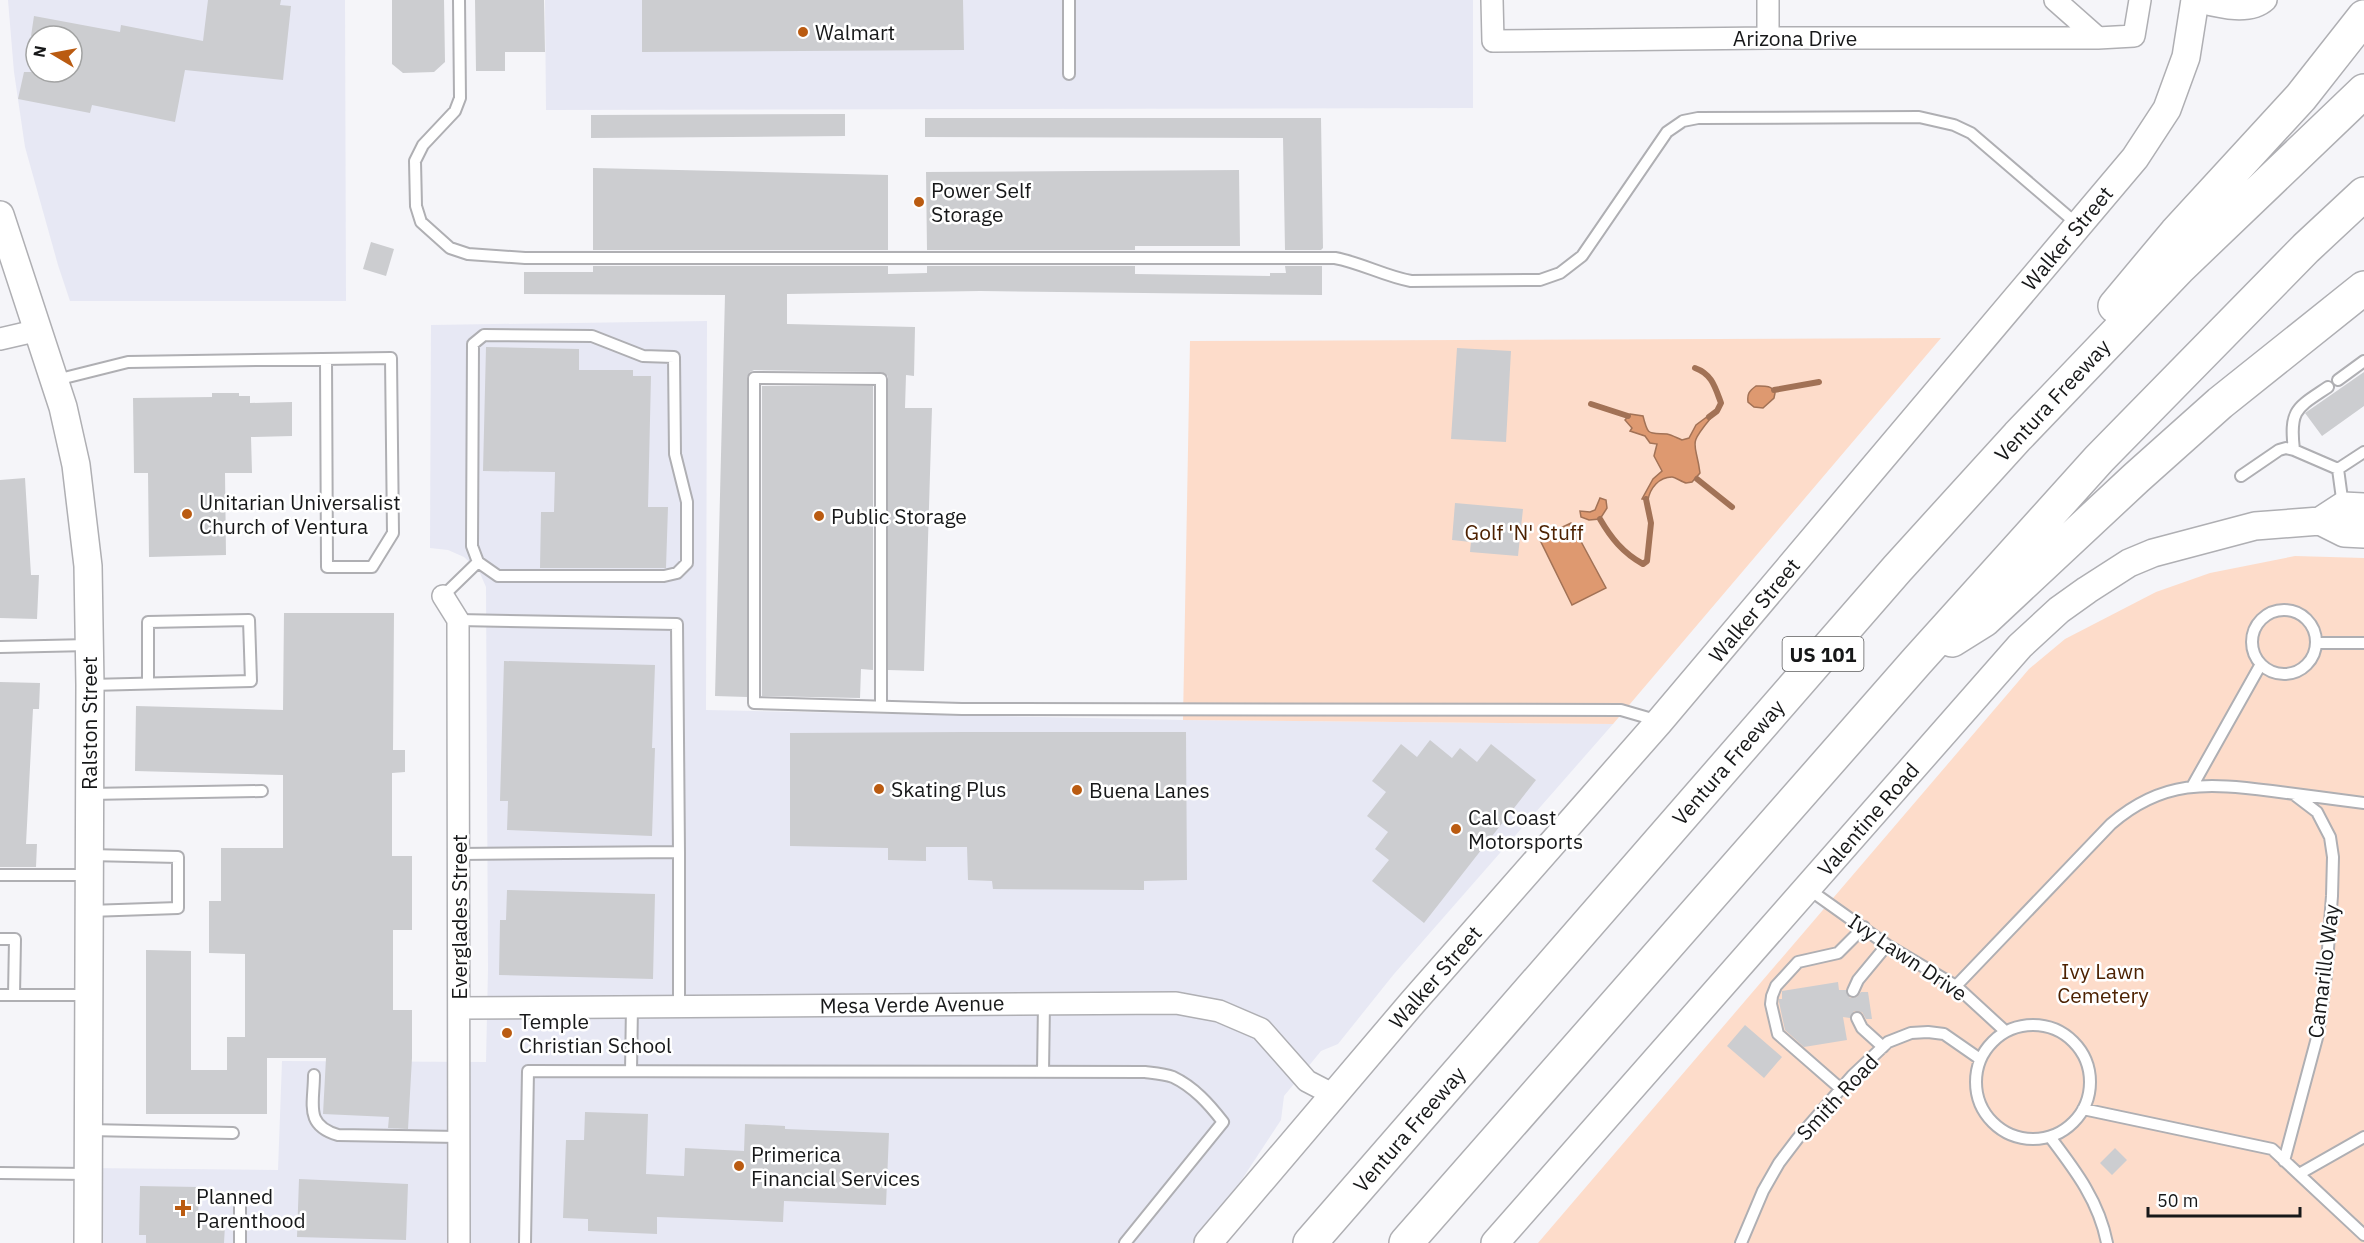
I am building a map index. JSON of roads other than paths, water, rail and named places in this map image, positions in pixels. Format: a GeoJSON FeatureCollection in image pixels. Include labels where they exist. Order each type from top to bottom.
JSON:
{"type":"FeatureCollection","features":[{"type":"Feature","properties":{"kind":"highway"},"geometry":{"type":"LineString","coordinates":[[1897,569],[2168,242],[2294,104],[2364,17]]}},
{"type":"Feature","properties":{"kind":"highway","name":"Ventura Freeway"},"geometry":{"type":"LineString","coordinates":[[1310,1243],[1897,569],[2110,339],[2247,202],[2364,91]]}},
{"type":"Feature","properties":{"kind":"highway"},"geometry":{"type":"LineString","coordinates":[[1406,1243],[1917,661],[2099,459],[2290,264],[2364,194]]}},
{"type":"Feature","properties":{"kind":"highway"},"geometry":{"type":"LineString","coordinates":[[1917,661],[1984,620],[2220,403],[2364,288]]}},
{"type":"Feature","properties":{"kind":"street","name":"Arizona Drive"},"geometry":{"type":"LineString","coordinates":[[1492,0],[1493,40],[2134,36],[2140,0]]}},
{"type":"Feature","properties":{"kind":"street"},"geometry":{"type":"LineString","coordinates":[[1768,0],[1768,38]]}},
{"type":"Feature","properties":{"kind":"street"},"geometry":{"type":"LineString","coordinates":[[2055,0],[2098,38]]}},
{"type":"Feature","properties":{"kind":"street","name":"Walker Street"},"geometry":{"type":"LineString","coordinates":[[1208,1243],[1659,722],[2135,158],[2167,109],[2186,57],[2195,1],[2226,9],[2260,6],[2266,0]]}},
{"type":"Feature","properties":{"kind":"street","name":"Ralston Street"},"geometry":{"type":"LineString","coordinates":[[0,215],[5,250],[39,330],[69,432],[80,493],[88,566],[90,645],[88,1243]]}},
{"type":"Feature","properties":{"kind":"street"},"geometry":{"type":"LineString","coordinates":[[0,339],[39,330]]}},
{"type":"Feature","properties":{"kind":"street","name":"Valentine Road"},"geometry":{"type":"LineString","coordinates":[[1495,1243],[2020,646],[2068,603],[2111,574],[2153,553],[2255,526],[2320,521],[2353,506]]}},
{"type":"Feature","properties":{"kind":"street"},"geometry":{"type":"LineString","coordinates":[[2320,521],[2354,534]]}},
{"type":"Feature","properties":{"kind":"street"},"geometry":{"type":"LineString","coordinates":[[443,596],[458,621]]}},
{"type":"Feature","properties":{"kind":"street","name":"Everglades Street"},"geometry":{"type":"LineString","coordinates":[[458,621],[459,1243]]}},
{"type":"Feature","properties":{"kind":"street","name":"Mesa Verde Avenue"},"geometry":{"type":"LineString","coordinates":[[460,1008],[1044,1002],[1186,1004],[1219,1011],[1260,1029],[1307,1081],[1334,1095]]}},
{"type":"Feature","properties":{"kind":"lane"},"geometry":{"type":"LineString","coordinates":[[459,0],[460,99],[454,111],[423,145],[415,161],[416,206],[420,222],[450,248],[468,254],[525,258],[1335,258],[1347,260],[1393,278],[1411,280],[1540,280],[1560,273],[1581,256],[1667,132],[1683,121],[1698,118],[1918,117],[1935,119],[1971,133],[2078,224]]}},
{"type":"Feature","properties":{"kind":"lane"},"geometry":{"type":"LineString","coordinates":[[1069,0],[1069,74]]}},
{"type":"Feature","properties":{"kind":"lane"},"geometry":{"type":"LineString","coordinates":[[484,335],[592,336],[643,356],[674,357],[675,454],[687,502],[687,563],[677,573],[664,576],[498,576],[478,562],[472,546],[473,344],[484,335]]}},
{"type":"Feature","properties":{"kind":"lane"},"geometry":{"type":"LineString","coordinates":[[55,380],[128,362],[391,358],[393,533],[372,567],[327,567],[326,359]]}},
{"type":"Feature","properties":{"kind":"lane"},"geometry":{"type":"LineString","coordinates":[[2338,380],[2364,361]]}},
{"type":"Feature","properties":{"kind":"lane"},"geometry":{"type":"LineString","coordinates":[[881,705],[881,379],[754,378],[754,704],[881,705],[962,709],[1621,710],[1659,722]]}},
{"type":"Feature","properties":{"kind":"lane"},"geometry":{"type":"LineString","coordinates":[[2294,450],[2292,426],[2296,414],[2300,407],[2328,387]]}},
{"type":"Feature","properties":{"kind":"lane"},"geometry":{"type":"LineString","coordinates":[[2241,476],[2279,450],[2294,450],[2338,469],[2353,506],[2354,534]]}},
{"type":"Feature","properties":{"kind":"lane"},"geometry":{"type":"LineString","coordinates":[[2338,469],[2364,452]]}},
{"type":"Feature","properties":{"kind":"lane"},"geometry":{"type":"LineString","coordinates":[[443,596],[478,562]]}},
{"type":"Feature","properties":{"kind":"lane"},"geometry":{"type":"LineString","coordinates":[[2294,611],[2311,624],[2315,633],[2314,654],[2300,670],[2279,674],[2261,664],[2252,645],[2257,625],[2265,617],[2274,612],[2294,611]]}},
{"type":"Feature","properties":{"kind":"lane"},"geometry":{"type":"LineString","coordinates":[[90,685],[251,681],[249,620],[148,622],[148,683]]}},
{"type":"Feature","properties":{"kind":"lane"},"geometry":{"type":"LineString","coordinates":[[458,621],[677,624],[679,1006]]}},
{"type":"Feature","properties":{"kind":"lane"},"geometry":{"type":"LineString","coordinates":[[2316,644],[2364,643]]}},
{"type":"Feature","properties":{"kind":"lane"},"geometry":{"type":"LineString","coordinates":[[0,647],[90,645]]}},
{"type":"Feature","properties":{"kind":"lane"},"geometry":{"type":"LineString","coordinates":[[2193,785],[2261,664]]}},
{"type":"Feature","properties":{"kind":"lane"},"geometry":{"type":"LineString","coordinates":[[1956,986],[2122,814],[2156,795],[2193,785],[2224,785],[2364,803]]}},
{"type":"Feature","properties":{"kind":"lane"},"geometry":{"type":"LineString","coordinates":[[89,794],[262,791]]}},
{"type":"Feature","properties":{"kind":"lane","name":"Camarillo Way"},"geometry":{"type":"LineString","coordinates":[[2284,1161],[2318,1034],[2326,975],[2333,857],[2330,837],[2322,819],[2306,802],[2292,794]]}},
{"type":"Feature","properties":{"kind":"lane"},"geometry":{"type":"LineString","coordinates":[[459,854],[679,852]]}},
{"type":"Feature","properties":{"kind":"lane"},"geometry":{"type":"LineString","coordinates":[[0,874],[178,857],[178,908],[89,911]]}},
{"type":"Feature","properties":{"kind":"lane","name":"Ivy Lawn Drive"},"geometry":{"type":"LineString","coordinates":[[1807,888],[1887,945],[1956,986],[2005,1031]]}},
{"type":"Feature","properties":{"kind":"lane"},"geometry":{"type":"LineString","coordinates":[[1841,1089],[1778,1034],[1771,1004],[1772,996],[1776,986],[1798,962],[1838,953],[1864,927]]}},
{"type":"Feature","properties":{"kind":"lane"},"geometry":{"type":"LineString","coordinates":[[0,939],[15,939],[14,995]]}},
{"type":"Feature","properties":{"kind":"lane"},"geometry":{"type":"LineString","coordinates":[[1853,991],[1858,980],[1887,945]]}},
{"type":"Feature","properties":{"kind":"lane"},"geometry":{"type":"LineString","coordinates":[[0,995],[89,995]]}},
{"type":"Feature","properties":{"kind":"lane"},"geometry":{"type":"LineString","coordinates":[[1043,1072],[1044,1002]]}},
{"type":"Feature","properties":{"kind":"lane"},"geometry":{"type":"LineString","coordinates":[[631,1071],[632,1006]]}},
{"type":"Feature","properties":{"kind":"lane"},"geometry":{"type":"LineString","coordinates":[[1857,1018],[1864,1031],[1883,1047]]}},
{"type":"Feature","properties":{"kind":"lane"},"geometry":{"type":"LineString","coordinates":[[2023,1025],[2041,1025],[2058,1030],[2073,1041],[2084,1056],[2090,1073],[2090,1092],[2084,1109],[2063,1131],[2050,1137],[2031,1140],[2013,1136],[1996,1127],[1984,1113],[1977,1096],[1975,1077],[1980,1059],[1990,1043],[2005,1031],[2023,1025]]}},
{"type":"Feature","properties":{"kind":"lane","name":"Smith Road"},"geometry":{"type":"LineString","coordinates":[[1741,1243],[1763,1191],[1779,1163],[1841,1089],[1883,1047],[1903,1035],[1936,1032],[1944,1034],[1980,1059]]}},
{"type":"Feature","properties":{"kind":"lane"},"geometry":{"type":"LineString","coordinates":[[525,1243],[528,1071],[1145,1072],[1171,1076],[1194,1090],[1223,1122],[1125,1243]]}},
{"type":"Feature","properties":{"kind":"lane"},"geometry":{"type":"LineString","coordinates":[[314,1075],[314,1119],[318,1126],[327,1132],[338,1135],[459,1137]]}},
{"type":"Feature","properties":{"kind":"lane"},"geometry":{"type":"LineString","coordinates":[[2084,1109],[2272,1149],[2364,1235]]}},
{"type":"Feature","properties":{"kind":"lane"},"geometry":{"type":"LineString","coordinates":[[88,1130],[233,1133]]}},
{"type":"Feature","properties":{"kind":"lane"},"geometry":{"type":"LineString","coordinates":[[2050,1137],[2085,1185],[2102,1222],[2107,1243]]}},
{"type":"Feature","properties":{"kind":"lane"},"geometry":{"type":"LineString","coordinates":[[2299,1174],[2364,1137]]}},
{"type":"Feature","properties":{"kind":"lane"},"geometry":{"type":"LineString","coordinates":[[0,1173],[88,1174]]}},
{"type":"Feature","properties":{"kind":"lane"},"geometry":{"type":"LineString","coordinates":[[240,1201],[240,1243]]}},
{"type":"Feature","properties":{"kind":"waterway"},"geometry":{"type":"LineString","coordinates":[[1695,368],[1709,377],[1721,403],[1717,411],[1709,417]]}},
{"type":"Feature","properties":{"kind":"waterway"},"geometry":{"type":"LineString","coordinates":[[1774,390],[1819,382]]}},
{"type":"Feature","properties":{"kind":"waterway"},"geometry":{"type":"LineString","coordinates":[[1591,404],[1628,416]]}},
{"type":"Feature","properties":{"kind":"waterway"},"geometry":{"type":"LineString","coordinates":[[1697,479],[1732,507]]}},
{"type":"Feature","properties":{"kind":"waterway"},"geometry":{"type":"LineString","coordinates":[[1600,519],[1618,544],[1643,564],[1647,561],[1651,523],[1646,499]]}},
{"type":"Feature","properties":{"kind":"place","name":"Walmart"},"geometry":{"type":"Point","coordinates":[803,32]}},
{"type":"Feature","properties":{"kind":"place","name":"Power Self Storage"},"geometry":{"type":"Point","coordinates":[919,202]}},
{"type":"Feature","properties":{"kind":"place","name":"Unitarian Universalist Church of Ventura"},"geometry":{"type":"Point","coordinates":[187,514]}},
{"type":"Feature","properties":{"kind":"place","name":"Public Storage"},"geometry":{"type":"Point","coordinates":[819,516]}},
{"type":"Feature","properties":{"kind":"place","name":"Skating Plus"},"geometry":{"type":"Point","coordinates":[879,789]}},
{"type":"Feature","properties":{"kind":"place","name":"Buena Lanes"},"geometry":{"type":"Point","coordinates":[1077,790]}},
{"type":"Feature","properties":{"kind":"place","name":"Cal Coast Motorsports"},"geometry":{"type":"Point","coordinates":[1456,829]}},
{"type":"Feature","properties":{"kind":"place","name":"Temple Christian School"},"geometry":{"type":"Point","coordinates":[507,1033]}},
{"type":"Feature","properties":{"kind":"place","name":"Primerica Financial Services"},"geometry":{"type":"Point","coordinates":[739,1166]}},
{"type":"Feature","properties":{"kind":"place","name":"Planned Parenthood"},"geometry":{"type":"Point","coordinates":[183,1208]}},
{"type":"Feature","properties":{"kind":"park label","name":"Golf 'N' Stuff"},"geometry":{"type":"Point","coordinates":[1524,532]}},
{"type":"Feature","properties":{"kind":"park label","name":"Ivy Lawn Cemetery"},"geometry":{"type":"Point","coordinates":[2103,983]}}]}
